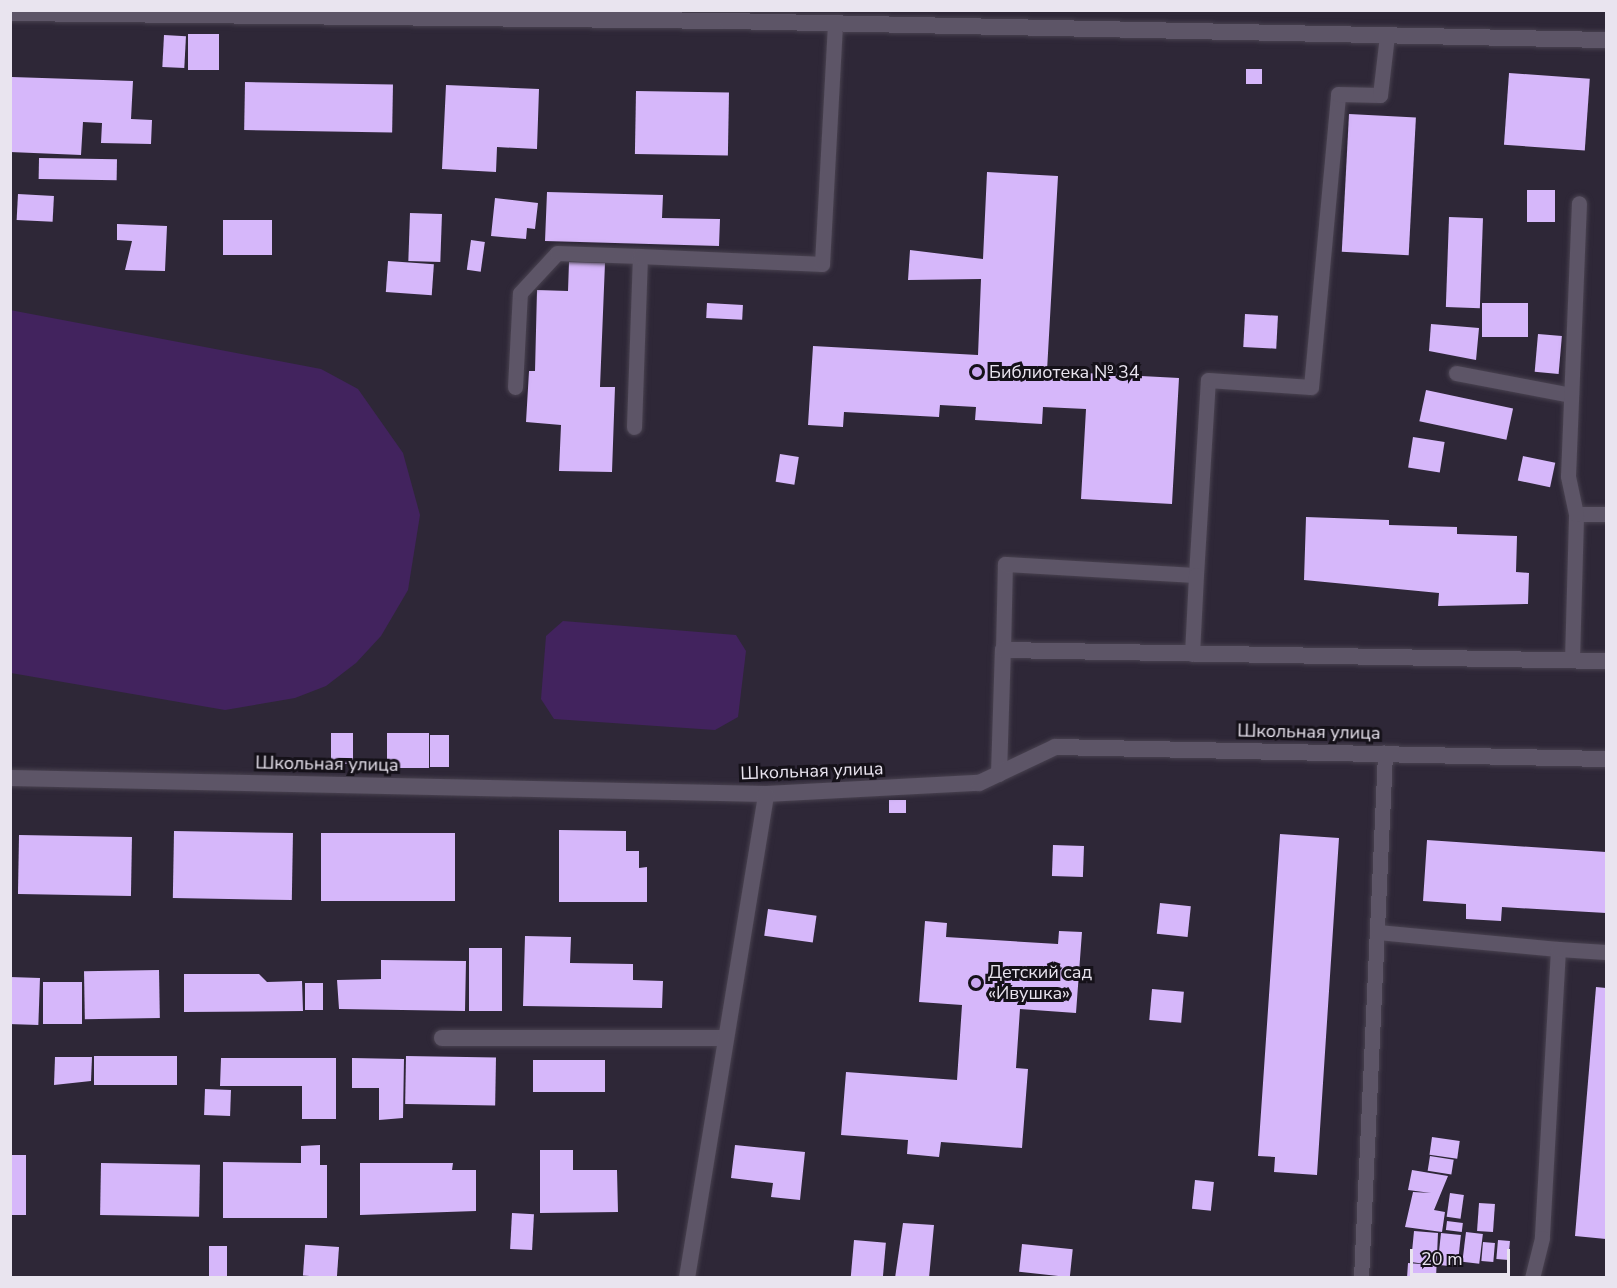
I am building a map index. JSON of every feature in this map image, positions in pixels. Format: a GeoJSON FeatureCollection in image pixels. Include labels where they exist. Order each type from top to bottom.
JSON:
{"type":"FeatureCollection","features":[{"type":"Feature","properties":{"kind":"street"},"geometry":{"type":"LineString","coordinates":[[10,13],[727,16],[835,23],[1606,40]]}},
{"type":"Feature","properties":{"kind":"street"},"geometry":{"type":"LineString","coordinates":[[999,774],[1003,650],[1606,661]]}},
{"type":"Feature","properties":{"kind":"street","name":"Школьная улица"},"geometry":{"type":"LineString","coordinates":[[10,778],[766,794],[979,783],[1054,747],[1606,759]]}},
{"type":"Feature","properties":{"kind":"street"},"geometry":{"type":"LineString","coordinates":[[687,1278],[723,1038],[766,794]]}},
{"type":"Feature","properties":{"kind":"street"},"geometry":{"type":"LineString","coordinates":[[442,1038],[723,1038]]}},
{"type":"Feature","properties":{"kind":"lane"},"geometry":{"type":"LineString","coordinates":[[514,387],[520,293],[558,253],[822,264],[835,23]]}},
{"type":"Feature","properties":{"kind":"lane"},"geometry":{"type":"LineString","coordinates":[[1192,654],[1208,380],[1311,387],[1338,94],[1380,95],[1387,35]]}},
{"type":"Feature","properties":{"kind":"lane"},"geometry":{"type":"LineString","coordinates":[[1572,660],[1576,514],[1568,476],[1579,203]]}},
{"type":"Feature","properties":{"kind":"lane"},"geometry":{"type":"LineString","coordinates":[[634,426],[640,256]]}},
{"type":"Feature","properties":{"kind":"lane"},"geometry":{"type":"LineString","coordinates":[[1456,373],[1571,395]]}},
{"type":"Feature","properties":{"kind":"lane"},"geometry":{"type":"LineString","coordinates":[[1576,514],[1606,514]]}},
{"type":"Feature","properties":{"kind":"lane"},"geometry":{"type":"LineString","coordinates":[[1003,650],[1005,564],[1196,575]]}},
{"type":"Feature","properties":{"kind":"lane"},"geometry":{"type":"LineString","coordinates":[[1361,1278],[1385,753]]}},
{"type":"Feature","properties":{"kind":"lane"},"geometry":{"type":"LineString","coordinates":[[1377,932],[1606,952]]}},
{"type":"Feature","properties":{"kind":"lane"},"geometry":{"type":"LineString","coordinates":[[1532,1278],[1542,1238],[1558,949]]}},
{"type":"Feature","properties":{"kind":"shaded area"},"geometry":{"type":"Polygon","coordinates":[[[10,310],[321,369],[358,389],[403,453],[420,515],[408,590],[381,636],[356,663],[326,686],[295,698],[225,710],[11,673],[10,310]]]}},
{"type":"Feature","properties":{"kind":"shaded area"},"geometry":{"type":"Polygon","coordinates":[[[563,621],[736,635],[746,651],[738,717],[715,730],[554,719],[541,699],[546,636],[563,621]]]}},
{"type":"Feature","properties":{"kind":"building"},"geometry":{"type":"Polygon","coordinates":[[[188,34],[219,34],[219,70],[188,70],[188,34]]]}},
{"type":"Feature","properties":{"kind":"building"},"geometry":{"type":"Polygon","coordinates":[[[164,35],[186,36],[184,68],[162,67],[164,35]]]}},
{"type":"Feature","properties":{"kind":"building"},"geometry":{"type":"Polygon","coordinates":[[[1246,69],[1262,69],[1262,84],[1246,84],[1246,69]]]}},
{"type":"Feature","properties":{"kind":"building"},"geometry":{"type":"Polygon","coordinates":[[[1509,73],[1590,79],[1585,150],[1504,145],[1509,73]]]}},
{"type":"Feature","properties":{"kind":"building"},"geometry":{"type":"Polygon","coordinates":[[[12,77],[133,81],[131,119],[152,120],[151,144],[101,143],[102,123],[83,122],[81,155],[10,152],[12,77]]]}},
{"type":"Feature","properties":{"kind":"building"},"geometry":{"type":"Polygon","coordinates":[[[245,82],[393,85],[392,133],[244,130],[245,82]]]}},
{"type":"Feature","properties":{"kind":"building"},"geometry":{"type":"Polygon","coordinates":[[[446,85],[539,89],[537,149],[497,147],[496,172],[442,169],[446,85]]]}},
{"type":"Feature","properties":{"kind":"building"},"geometry":{"type":"Polygon","coordinates":[[[636,91],[729,93],[728,156],[635,154],[636,91]]]}},
{"type":"Feature","properties":{"kind":"building"},"geometry":{"type":"Polygon","coordinates":[[[1349,114],[1416,118],[1409,255],[1342,252],[1349,114]]]}},
{"type":"Feature","properties":{"kind":"building"},"geometry":{"type":"Polygon","coordinates":[[[39,158],[117,159],[117,180],[39,179],[39,158]]]}},
{"type":"Feature","properties":{"kind":"building"},"geometry":{"type":"Polygon","coordinates":[[[987,172],[1058,176],[1047,371],[1179,378],[1172,504],[1081,499],[1086,409],[1043,407],[1042,424],[975,420],[976,407],[940,405],[939,417],[844,412],[843,427],[808,425],[813,346],[978,355],[981,279],[908,280],[910,250],[983,259],[987,172]]]}},
{"type":"Feature","properties":{"kind":"building"},"geometry":{"type":"Polygon","coordinates":[[[1527,190],[1555,190],[1555,222],[1527,222],[1527,190]]]}},
{"type":"Feature","properties":{"kind":"building"},"geometry":{"type":"Polygon","coordinates":[[[547,192],[663,195],[662,218],[720,219],[719,246],[545,241],[547,192]]]}},
{"type":"Feature","properties":{"kind":"building"},"geometry":{"type":"Polygon","coordinates":[[[18,194],[54,196],[53,222],[17,220],[18,194]]]}},
{"type":"Feature","properties":{"kind":"building"},"geometry":{"type":"Polygon","coordinates":[[[495,198],[538,203],[535,229],[527,228],[526,239],[491,236],[495,198]]]}},
{"type":"Feature","properties":{"kind":"building"},"geometry":{"type":"Polygon","coordinates":[[[410,213],[442,214],[440,262],[408,261],[410,213]]]}},
{"type":"Feature","properties":{"kind":"building"},"geometry":{"type":"Polygon","coordinates":[[[1449,217],[1483,218],[1480,308],[1446,307],[1449,217]]]}},
{"type":"Feature","properties":{"kind":"building"},"geometry":{"type":"Polygon","coordinates":[[[223,220],[272,220],[272,255],[223,255],[223,220]]]}},
{"type":"Feature","properties":{"kind":"building"},"geometry":{"type":"Polygon","coordinates":[[[117,224],[167,226],[165,271],[125,270],[132,241],[117,240],[117,224]]]}},
{"type":"Feature","properties":{"kind":"building"},"geometry":{"type":"Polygon","coordinates":[[[471,240],[485,242],[481,272],[467,270],[471,240]]]}},
{"type":"Feature","properties":{"kind":"building"},"geometry":{"type":"Polygon","coordinates":[[[388,261],[434,264],[432,295],[386,292],[388,261]]]}},
{"type":"Feature","properties":{"kind":"building"},"geometry":{"type":"Polygon","coordinates":[[[569,262],[605,263],[600,387],[615,387],[612,472],[559,471],[561,425],[526,422],[529,371],[535,371],[537,290],[568,291],[569,262]]]}},
{"type":"Feature","properties":{"kind":"building"},"geometry":{"type":"Polygon","coordinates":[[[707,303],[743,305],[742,320],[706,318],[707,303]]]}},
{"type":"Feature","properties":{"kind":"building"},"geometry":{"type":"Polygon","coordinates":[[[1482,303],[1528,303],[1528,337],[1482,337],[1482,303]]]}},
{"type":"Feature","properties":{"kind":"building"},"geometry":{"type":"Polygon","coordinates":[[[1245,314],[1278,316],[1276,349],[1243,347],[1245,314]]]}},
{"type":"Feature","properties":{"kind":"building"},"geometry":{"type":"Polygon","coordinates":[[[1431,324],[1479,328],[1476,360],[1429,351],[1431,324]]]}},
{"type":"Feature","properties":{"kind":"building"},"geometry":{"type":"Polygon","coordinates":[[[1538,334],[1562,336],[1559,374],[1535,372],[1538,334]]]}},
{"type":"Feature","properties":{"kind":"building"},"geometry":{"type":"Polygon","coordinates":[[[1426,390],[1513,409],[1506,440],[1419,421],[1426,390]]]}},
{"type":"Feature","properties":{"kind":"building"},"geometry":{"type":"Polygon","coordinates":[[[1413,437],[1445,442],[1440,473],[1408,468],[1413,437]]]}},
{"type":"Feature","properties":{"kind":"building"},"geometry":{"type":"Polygon","coordinates":[[[780,454],[799,457],[794,485],[776,482],[780,454]]]}},
{"type":"Feature","properties":{"kind":"building"},"geometry":{"type":"Polygon","coordinates":[[[1523,456],[1555,463],[1550,487],[1518,480],[1523,456]]]}},
{"type":"Feature","properties":{"kind":"building"},"geometry":{"type":"Polygon","coordinates":[[[1306,517],[1389,520],[1389,525],[1457,527],[1457,534],[1517,536],[1516,572],[1529,573],[1528,604],[1438,606],[1439,593],[1304,580],[1306,517]]]}},
{"type":"Feature","properties":{"kind":"building"},"geometry":{"type":"Polygon","coordinates":[[[331,733],[353,733],[353,764],[331,764],[331,733]]]}},
{"type":"Feature","properties":{"kind":"building"},"geometry":{"type":"Polygon","coordinates":[[[387,733],[429,733],[429,768],[387,768],[387,733]]]}},
{"type":"Feature","properties":{"kind":"building"},"geometry":{"type":"Polygon","coordinates":[[[430,735],[449,735],[449,767],[430,767],[430,735]]]}},
{"type":"Feature","properties":{"kind":"building"},"geometry":{"type":"Polygon","coordinates":[[[889,800],[906,800],[906,813],[889,813],[889,800]]]}},
{"type":"Feature","properties":{"kind":"building"},"geometry":{"type":"Polygon","coordinates":[[[559,830],[626,831],[626,851],[639,851],[639,868],[647,867],[647,902],[559,902],[559,830]]]}},
{"type":"Feature","properties":{"kind":"building"},"geometry":{"type":"Polygon","coordinates":[[[174,831],[293,833],[292,900],[173,898],[174,831]]]}},
{"type":"Feature","properties":{"kind":"building"},"geometry":{"type":"Polygon","coordinates":[[[321,833],[455,833],[455,901],[321,901],[321,833]]]}},
{"type":"Feature","properties":{"kind":"building"},"geometry":{"type":"Polygon","coordinates":[[[1280,834],[1339,838],[1317,1175],[1274,1172],[1275,1157],[1258,1156],[1280,834]]]}},
{"type":"Feature","properties":{"kind":"building"},"geometry":{"type":"Polygon","coordinates":[[[19,835],[132,837],[131,896],[18,894],[19,835]]]}},
{"type":"Feature","properties":{"kind":"building"},"geometry":{"type":"Polygon","coordinates":[[[1427,840],[1606,852],[1606,913],[1502,907],[1501,921],[1466,919],[1466,904],[1423,901],[1427,840]]]}},
{"type":"Feature","properties":{"kind":"building"},"geometry":{"type":"Polygon","coordinates":[[[1053,845],[1084,846],[1083,877],[1052,876],[1053,845]]]}},
{"type":"Feature","properties":{"kind":"building"},"geometry":{"type":"Polygon","coordinates":[[[1160,903],[1191,906],[1188,937],[1157,934],[1160,903]]]}},
{"type":"Feature","properties":{"kind":"building"},"geometry":{"type":"Polygon","coordinates":[[[768,909],[817,916],[813,943],[764,936],[768,909]]]}},
{"type":"Feature","properties":{"kind":"building"},"geometry":{"type":"Polygon","coordinates":[[[925,921],[947,923],[946,937],[1058,944],[1059,931],[1082,932],[1076,1013],[1020,1009],[1016,1068],[1028,1069],[1022,1148],[941,1142],[939,1157],[907,1154],[908,1140],[841,1135],[846,1072],[957,1080],[962,1005],[919,1002],[925,921]]]}},
{"type":"Feature","properties":{"kind":"building"},"geometry":{"type":"Polygon","coordinates":[[[525,936],[571,937],[570,963],[633,964],[633,980],[663,981],[662,1008],[523,1006],[525,936]]]}},
{"type":"Feature","properties":{"kind":"building"},"geometry":{"type":"Polygon","coordinates":[[[469,948],[502,948],[502,1011],[469,1011],[469,948]]]}},
{"type":"Feature","properties":{"kind":"building"},"geometry":{"type":"Polygon","coordinates":[[[381,960],[466,961],[465,1011],[339,1009],[337,980],[381,979],[381,960]]]}},
{"type":"Feature","properties":{"kind":"building"},"geometry":{"type":"Polygon","coordinates":[[[159,970],[160,1018],[85,1019],[84,971],[159,970]]]}},
{"type":"Feature","properties":{"kind":"building"},"geometry":{"type":"Polygon","coordinates":[[[184,974],[259,974],[267,982],[302,981],[303,1011],[184,1012],[184,974]]]}},
{"type":"Feature","properties":{"kind":"building"},"geometry":{"type":"Polygon","coordinates":[[[10,977],[40,978],[38,1025],[10,1024],[10,977]]]}},
{"type":"Feature","properties":{"kind":"building"},"geometry":{"type":"Polygon","coordinates":[[[43,982],[82,982],[82,1024],[43,1024],[43,982]]]}},
{"type":"Feature","properties":{"kind":"building"},"geometry":{"type":"Polygon","coordinates":[[[305,983],[323,983],[323,1010],[305,1010],[305,983]]]}},
{"type":"Feature","properties":{"kind":"building"},"geometry":{"type":"Polygon","coordinates":[[[1596,987],[1606,988],[1606,1239],[1575,1236],[1596,987]]]}},
{"type":"Feature","properties":{"kind":"building"},"geometry":{"type":"Polygon","coordinates":[[[1152,989],[1184,992],[1181,1023],[1149,1020],[1152,989]]]}},
{"type":"Feature","properties":{"kind":"building"},"geometry":{"type":"Polygon","coordinates":[[[94,1056],[177,1056],[177,1085],[94,1085],[94,1056]]]}},
{"type":"Feature","properties":{"kind":"building"},"geometry":{"type":"Polygon","coordinates":[[[406,1056],[496,1058],[495,1106],[405,1104],[406,1056]]]}},
{"type":"Feature","properties":{"kind":"building"},"geometry":{"type":"Polygon","coordinates":[[[55,1057],[92,1057],[91,1081],[54,1085],[55,1057]]]}},
{"type":"Feature","properties":{"kind":"building"},"geometry":{"type":"Polygon","coordinates":[[[221,1058],[336,1058],[336,1119],[302,1119],[302,1086],[220,1086],[221,1058]]]}},
{"type":"Feature","properties":{"kind":"building"},"geometry":{"type":"Polygon","coordinates":[[[352,1058],[404,1059],[403,1118],[379,1120],[379,1088],[352,1088],[352,1058]]]}},
{"type":"Feature","properties":{"kind":"building"},"geometry":{"type":"Polygon","coordinates":[[[533,1060],[605,1060],[605,1092],[533,1092],[533,1060]]]}},
{"type":"Feature","properties":{"kind":"building"},"geometry":{"type":"Polygon","coordinates":[[[205,1089],[231,1090],[230,1116],[204,1115],[205,1089]]]}},
{"type":"Feature","properties":{"kind":"building"},"geometry":{"type":"Polygon","coordinates":[[[1432,1137],[1460,1141],[1457,1159],[1429,1155],[1432,1137]]]}},
{"type":"Feature","properties":{"kind":"building"},"geometry":{"type":"Polygon","coordinates":[[[320,1145],[320,1165],[327,1165],[327,1218],[223,1218],[223,1162],[301,1163],[301,1146],[320,1145]]]}},
{"type":"Feature","properties":{"kind":"building"},"geometry":{"type":"Polygon","coordinates":[[[735,1145],[805,1152],[800,1200],[771,1197],[773,1183],[731,1178],[735,1145]]]}},
{"type":"Feature","properties":{"kind":"building"},"geometry":{"type":"Polygon","coordinates":[[[540,1150],[573,1150],[573,1170],[617,1170],[618,1212],[540,1213],[540,1150]]]}},
{"type":"Feature","properties":{"kind":"building"},"geometry":{"type":"Polygon","coordinates":[[[10,1155],[26,1155],[26,1215],[10,1215],[10,1155]]]}},
{"type":"Feature","properties":{"kind":"building"},"geometry":{"type":"Polygon","coordinates":[[[1430,1156],[1454,1160],[1451,1175],[1428,1171],[1430,1156]]]}},
{"type":"Feature","properties":{"kind":"building"},"geometry":{"type":"Polygon","coordinates":[[[101,1163],[200,1165],[199,1217],[100,1215],[101,1163]]]}},
{"type":"Feature","properties":{"kind":"building"},"geometry":{"type":"Polygon","coordinates":[[[360,1163],[453,1163],[452,1170],[476,1170],[476,1211],[360,1215],[360,1163]]]}},
{"type":"Feature","properties":{"kind":"building"},"geometry":{"type":"Polygon","coordinates":[[[1412,1170],[1448,1176],[1434,1210],[1445,1212],[1442,1232],[1405,1227],[1413,1192],[1431,1193],[1408,1190],[1412,1170]]]}},
{"type":"Feature","properties":{"kind":"building"},"geometry":{"type":"Polygon","coordinates":[[[1195,1180],[1214,1182],[1211,1211],[1192,1209],[1195,1180]]]}},
{"type":"Feature","properties":{"kind":"building"},"geometry":{"type":"Polygon","coordinates":[[[1450,1193],[1464,1195],[1461,1219],[1447,1217],[1450,1193]]]}},
{"type":"Feature","properties":{"kind":"building"},"geometry":{"type":"Polygon","coordinates":[[[1479,1203],[1495,1204],[1493,1232],[1477,1231],[1479,1203]]]}},
{"type":"Feature","properties":{"kind":"building"},"geometry":{"type":"Polygon","coordinates":[[[512,1213],[534,1214],[532,1250],[510,1249],[512,1213]]]}},
{"type":"Feature","properties":{"kind":"building"},"geometry":{"type":"Polygon","coordinates":[[[1447,1221],[1463,1223],[1462,1232],[1446,1230],[1447,1221]]]}},
{"type":"Feature","properties":{"kind":"building"},"geometry":{"type":"Polygon","coordinates":[[[903,1223],[934,1225],[929,1278],[895,1278],[903,1223]]]}},
{"type":"Feature","properties":{"kind":"building"},"geometry":{"type":"Polygon","coordinates":[[[1414,1231],[1438,1233],[1436,1278],[1407,1278],[1408,1263],[1432,1265],[1411,1262],[1414,1231]]]}},
{"type":"Feature","properties":{"kind":"building"},"geometry":{"type":"Polygon","coordinates":[[[1466,1232],[1483,1234],[1479,1264],[1462,1262],[1466,1232]]]}},
{"type":"Feature","properties":{"kind":"building"},"geometry":{"type":"Polygon","coordinates":[[[1441,1233],[1461,1235],[1458,1267],[1438,1265],[1441,1233]]]}},
{"type":"Feature","properties":{"kind":"building"},"geometry":{"type":"Polygon","coordinates":[[[854,1240],[886,1243],[883,1278],[851,1278],[854,1240]]]}},
{"type":"Feature","properties":{"kind":"building"},"geometry":{"type":"Polygon","coordinates":[[[1498,1240],[1510,1241],[1508,1260],[1496,1259],[1498,1240]]]}},
{"type":"Feature","properties":{"kind":"building"},"geometry":{"type":"Polygon","coordinates":[[[1483,1242],[1495,1243],[1493,1262],[1481,1261],[1483,1242]]]}},
{"type":"Feature","properties":{"kind":"building"},"geometry":{"type":"Polygon","coordinates":[[[1022,1244],[1073,1249],[1070,1277],[1019,1272],[1022,1244]]]}},
{"type":"Feature","properties":{"kind":"building"},"geometry":{"type":"Polygon","coordinates":[[[305,1245],[339,1247],[337,1278],[303,1276],[305,1245]]]}},
{"type":"Feature","properties":{"kind":"building"},"geometry":{"type":"Polygon","coordinates":[[[209,1246],[227,1246],[227,1278],[209,1278],[209,1246]]]}},
{"type":"Feature","properties":{"kind":"place","name":"Библиотека № 34"},"geometry":{"type":"Point","coordinates":[977,372]}},
{"type":"Feature","properties":{"kind":"place","name":"Детский сад «Ивушка»"},"geometry":{"type":"Point","coordinates":[976,983]}}]}
